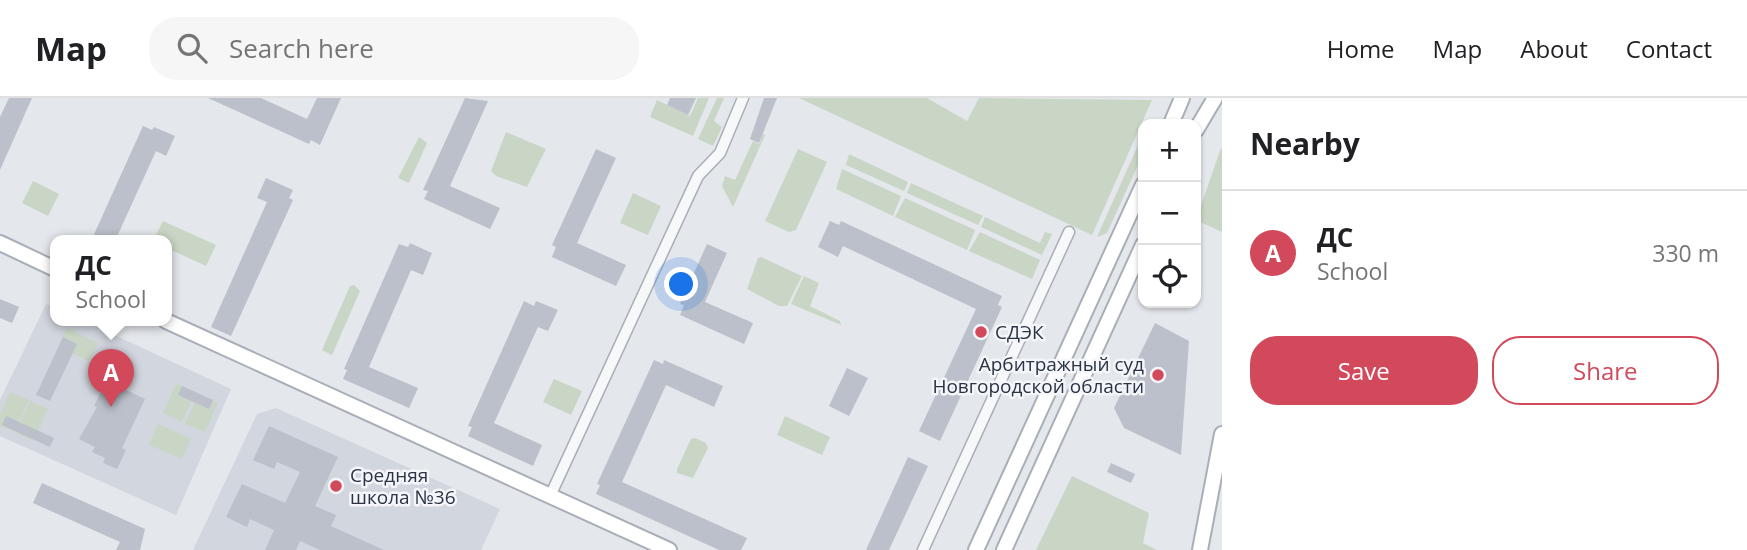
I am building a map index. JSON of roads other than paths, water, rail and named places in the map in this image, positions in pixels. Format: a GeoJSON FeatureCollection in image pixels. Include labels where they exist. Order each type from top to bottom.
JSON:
{"type":"FeatureCollection","features":[{"type":"Feature","properties":{"kind":"street"},"geometry":{"type":"LineString","coordinates":[[551,494],[698,176],[720,153],[743,98]]}},
{"type":"Feature","properties":{"kind":"street"},"geometry":{"type":"LineString","coordinates":[[1173,119],[1182,98]]}},
{"type":"Feature","properties":{"kind":"street"},"geometry":{"type":"LineString","coordinates":[[1201,122],[1216,98]]}},
{"type":"Feature","properties":{"kind":"street"},"geometry":{"type":"LineString","coordinates":[[976,550],[1138,196]]}},
{"type":"Feature","properties":{"kind":"street"},"geometry":{"type":"LineString","coordinates":[[923,550],[1069,232]]}},
{"type":"Feature","properties":{"kind":"street"},"geometry":{"type":"LineString","coordinates":[[0,243],[50,268]]}},
{"type":"Feature","properties":{"kind":"street"},"geometry":{"type":"LineString","coordinates":[[1004,550],[1138,256]]}},
{"type":"Feature","properties":{"kind":"street"},"geometry":{"type":"LineString","coordinates":[[172,324],[669,550]]}},
{"type":"Feature","properties":{"kind":"street"},"geometry":{"type":"LineString","coordinates":[[1200,550],[1222,434]]}},
{"type":"Feature","properties":{"kind":"place","name":"СДЭК"},"geometry":{"type":"Point","coordinates":[981,332]}},
{"type":"Feature","properties":{"kind":"place","name":"Арбитражный суд Новгородской области"},"geometry":{"type":"Point","coordinates":[1158,375]}},
{"type":"Feature","properties":{"kind":"place","name":"ДС"},"geometry":{"type":"Point","coordinates":[111,407]}},
{"type":"Feature","properties":{"kind":"place","name":"Средняя школа №36"},"geometry":{"type":"Point","coordinates":[336,486]}}]}
